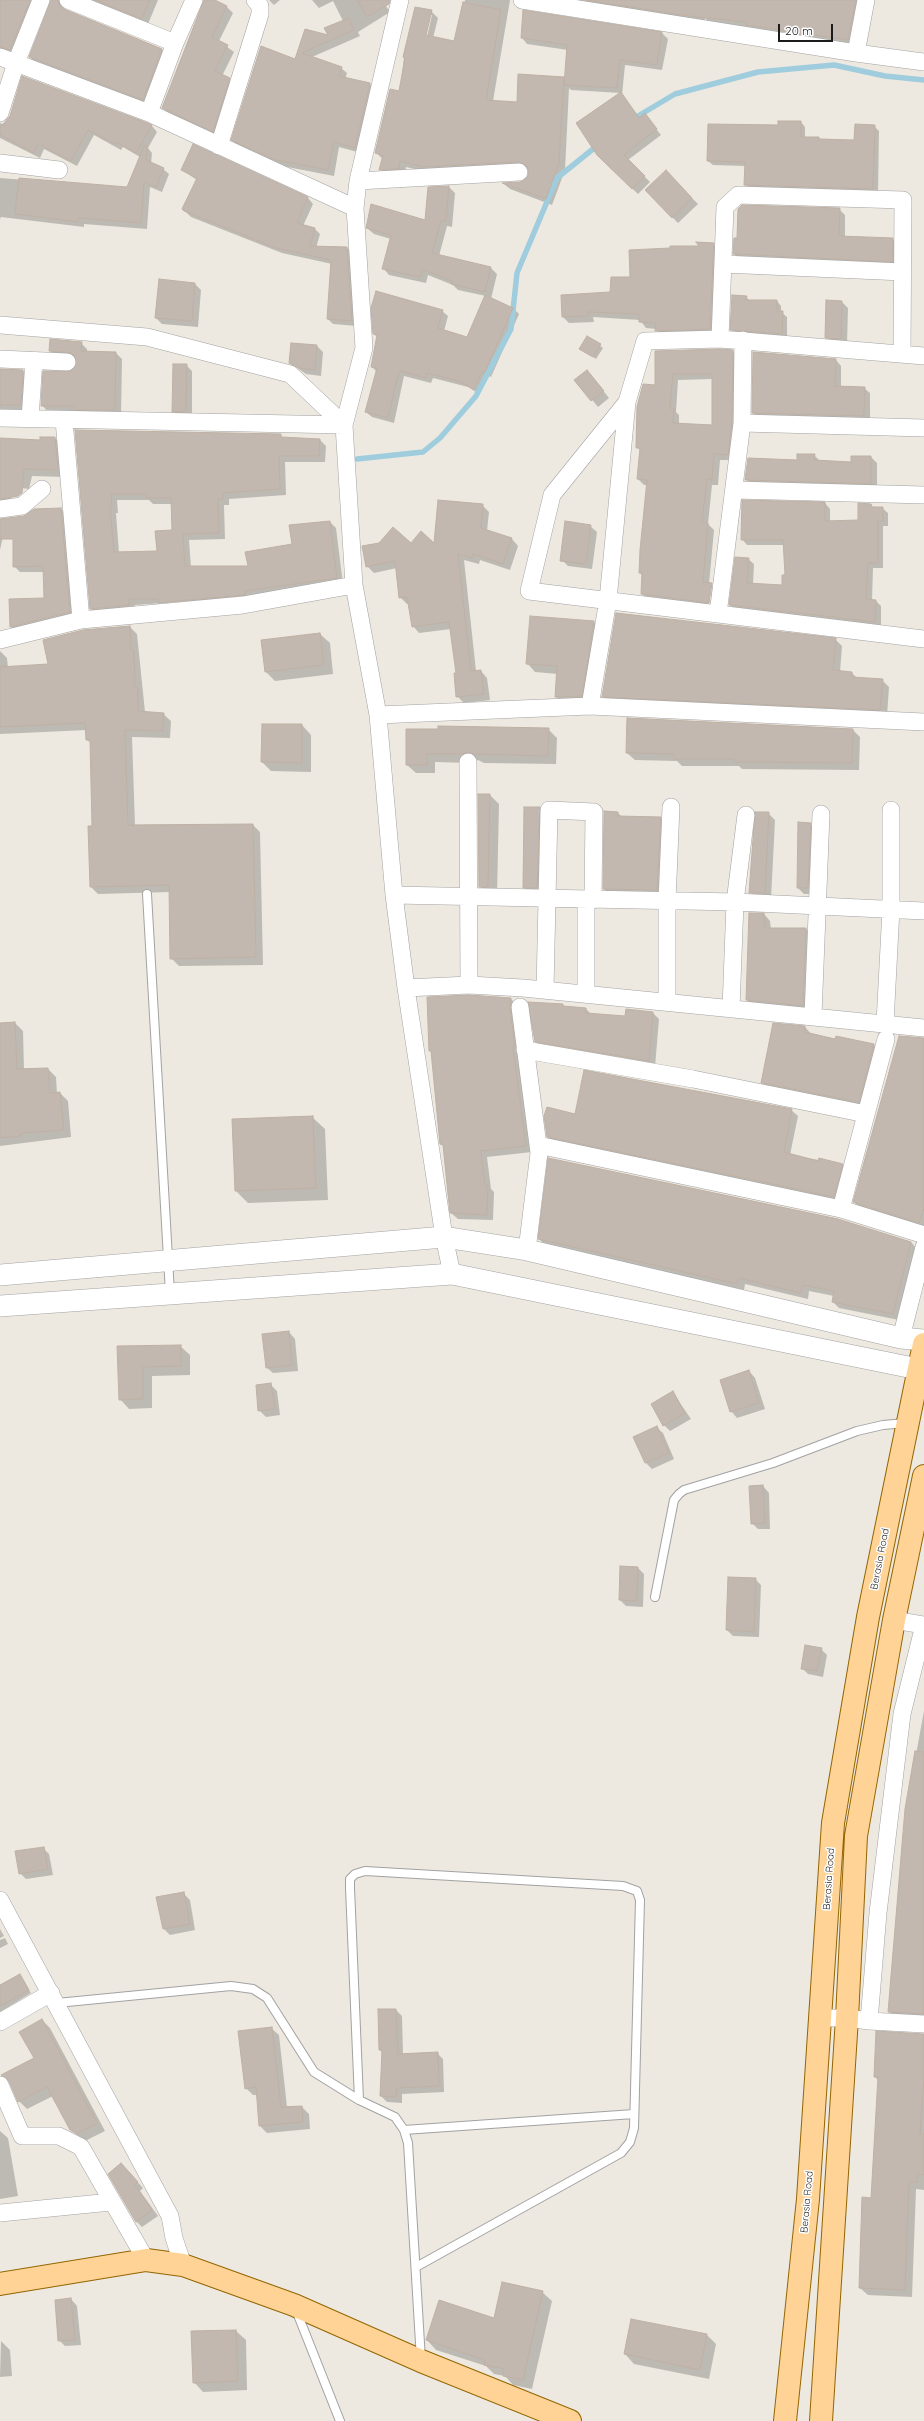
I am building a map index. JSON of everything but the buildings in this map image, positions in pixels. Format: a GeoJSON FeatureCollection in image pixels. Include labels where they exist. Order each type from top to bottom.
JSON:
{"type":"FeatureCollection","features":[{"type":"Feature","properties":{"kind":"main road","name":"Berasia Road"},"geometry":{"type":"LineString","coordinates":[[785,2421],[808,2199],[833,1823],[868,1617],[906,1424],[924,1344]]}},
{"type":"Feature","properties":{"kind":"main road"},"geometry":{"type":"LineString","coordinates":[[822,2419],[847,2018],[856,1836],[894,1620],[924,1476]]}},
{"type":"Feature","properties":{"kind":"main road"},"geometry":{"type":"LineString","coordinates":[[0,2283],[146,2260],[183,2265],[294,2305],[421,2361],[570,2421]]}},
{"type":"Feature","properties":{"kind":"street"},"geometry":{"type":"LineString","coordinates":[[0,113],[16,63],[41,0]]}},
{"type":"Feature","properties":{"kind":"street"},"geometry":{"type":"LineString","coordinates":[[68,0],[175,42]]}},
{"type":"Feature","properties":{"kind":"street"},"geometry":{"type":"LineString","coordinates":[[149,113],[175,42],[194,0]]}},
{"type":"Feature","properties":{"kind":"street"},"geometry":{"type":"LineString","coordinates":[[219,146],[260,14],[260,6],[255,0]]}},
{"type":"Feature","properties":{"kind":"street"},"geometry":{"type":"LineString","coordinates":[[400,0],[358,181],[355,208],[364,348],[344,425],[354,585],[378,715],[394,895],[406,988],[444,1237],[452,1274]]}},
{"type":"Feature","properties":{"kind":"street"},"geometry":{"type":"LineString","coordinates":[[522,0],[622,8],[856,53],[924,62]]}},
{"type":"Feature","properties":{"kind":"street"},"geometry":{"type":"LineString","coordinates":[[856,53],[866,0]]}},
{"type":"Feature","properties":{"kind":"street"},"geometry":{"type":"LineString","coordinates":[[0,57],[149,113],[355,208]]}},
{"type":"Feature","properties":{"kind":"street"},"geometry":{"type":"LineString","coordinates":[[0,164],[58,170]]}},
{"type":"Feature","properties":{"kind":"street"},"geometry":{"type":"LineString","coordinates":[[358,181],[519,172]]}},
{"type":"Feature","properties":{"kind":"street"},"geometry":{"type":"LineString","coordinates":[[720,339],[726,207],[738,195],[903,200],[902,353]]}},
{"type":"Feature","properties":{"kind":"street"},"geometry":{"type":"LineString","coordinates":[[724,264],[903,272]]}},
{"type":"Feature","properties":{"kind":"street"},"geometry":{"type":"LineString","coordinates":[[0,325],[147,337],[290,374],[344,425]]}},
{"type":"Feature","properties":{"kind":"street"},"geometry":{"type":"LineString","coordinates":[[590,706],[608,600],[627,402],[644,341],[720,339],[743,340],[924,356]]}},
{"type":"Feature","properties":{"kind":"street"},"geometry":{"type":"LineString","coordinates":[[718,614],[735,490],[742,423],[743,340]]}},
{"type":"Feature","properties":{"kind":"street"},"geometry":{"type":"LineString","coordinates":[[0,359],[67,362]]}},
{"type":"Feature","properties":{"kind":"street"},"geometry":{"type":"LineString","coordinates":[[30,419],[34,360]]}},
{"type":"Feature","properties":{"kind":"street"},"geometry":{"type":"LineString","coordinates":[[627,402],[552,495],[530,591],[924,639]]}},
{"type":"Feature","properties":{"kind":"street"},"geometry":{"type":"LineString","coordinates":[[0,418],[344,425]]}},
{"type":"Feature","properties":{"kind":"street"},"geometry":{"type":"LineString","coordinates":[[64,420],[81,620]]}},
{"type":"Feature","properties":{"kind":"street"},"geometry":{"type":"LineString","coordinates":[[742,423],[924,428]]}},
{"type":"Feature","properties":{"kind":"street"},"geometry":{"type":"LineString","coordinates":[[0,510],[22,506],[42,489]]}},
{"type":"Feature","properties":{"kind":"street"},"geometry":{"type":"LineString","coordinates":[[735,490],[924,495]]}},
{"type":"Feature","properties":{"kind":"street"},"geometry":{"type":"LineString","coordinates":[[0,640],[81,620],[243,605],[354,585]]}},
{"type":"Feature","properties":{"kind":"street"},"geometry":{"type":"LineString","coordinates":[[378,715],[590,706],[924,722]]}},
{"type":"Feature","properties":{"kind":"street"},"geometry":{"type":"LineString","coordinates":[[468,762],[469,985]]}},
{"type":"Feature","properties":{"kind":"street"},"geometry":{"type":"LineString","coordinates":[[667,1002],[667,901],[671,808]]}},
{"type":"Feature","properties":{"kind":"street"},"geometry":{"type":"LineString","coordinates":[[545,990],[550,810],[594,812],[586,994]]}},
{"type":"Feature","properties":{"kind":"street"},"geometry":{"type":"LineString","coordinates":[[841,1210],[886,1031],[891,909],[891,810]]}},
{"type":"Feature","properties":{"kind":"street"},"geometry":{"type":"LineString","coordinates":[[813,1016],[819,906],[821,814]]}},
{"type":"Feature","properties":{"kind":"street"},"geometry":{"type":"LineString","coordinates":[[731,1009],[735,902],[746,815]]}},
{"type":"Feature","properties":{"kind":"street"},"geometry":{"type":"LineString","coordinates":[[394,895],[735,902],[924,911]]}},
{"type":"Feature","properties":{"kind":"street"},"geometry":{"type":"LineString","coordinates":[[406,988],[469,985],[545,990],[813,1016],[886,1031],[924,1028]]}},
{"type":"Feature","properties":{"kind":"street"},"geometry":{"type":"LineString","coordinates":[[520,1007],[538,1145],[538,1163],[527,1250]]}},
{"type":"Feature","properties":{"kind":"street"},"geometry":{"type":"LineString","coordinates":[[525,1050],[693,1079],[866,1114]]}},
{"type":"Feature","properties":{"kind":"street"},"geometry":{"type":"LineString","coordinates":[[538,1145],[841,1210],[924,1235]]}},
{"type":"Feature","properties":{"kind":"street"},"geometry":{"type":"LineString","coordinates":[[0,1275],[444,1237],[527,1250],[901,1338],[924,1340]]}},
{"type":"Feature","properties":{"kind":"street"},"geometry":{"type":"LineString","coordinates":[[901,1338],[924,1247]]}},
{"type":"Feature","properties":{"kind":"street"},"geometry":{"type":"LineString","coordinates":[[0,1306],[452,1274],[918,1368]]}},
{"type":"Feature","properties":{"kind":"street"},"geometry":{"type":"LineString","coordinates":[[869,2021],[878,1913],[902,1714],[924,1625],[894,1620]]}},
{"type":"Feature","properties":{"kind":"street"},"geometry":{"type":"LineString","coordinates":[[0,1900],[170,2216],[174,2238],[183,2265]]}},
{"type":"Feature","properties":{"kind":"street"},"geometry":{"type":"LineString","coordinates":[[0,2022],[54,1998]]}},
{"type":"Feature","properties":{"kind":"street"},"geometry":{"type":"LineString","coordinates":[[819,2018],[847,2018],[869,2021],[924,2024]]}},
{"type":"Feature","properties":{"kind":"street"},"geometry":{"type":"LineString","coordinates":[[0,2085],[22,2136],[58,2136],[81,2147],[111,2202],[146,2260]]}},
{"type":"Feature","properties":{"kind":"street"},"geometry":{"type":"LineString","coordinates":[[0,2212],[111,2202]]}},
{"type":"Feature","properties":{"kind":"lane"},"geometry":{"type":"LineString","coordinates":[[147,894],[170,1293]]}},
{"type":"Feature","properties":{"kind":"lane"},"geometry":{"type":"LineString","coordinates":[[655,1596],[674,1500],[684,1490],[773,1463],[857,1431],[883,1425],[906,1424]]}},
{"type":"Feature","properties":{"kind":"lane"},"geometry":{"type":"LineString","coordinates":[[359,2100],[350,1888],[350,1880],[356,1874],[365,1871],[622,1886],[637,1891],[640,1900],[634,2128],[630,2142],[621,2153],[416,2268]]}},
{"type":"Feature","properties":{"kind":"lane"},"geometry":{"type":"LineString","coordinates":[[54,1998],[231,1986],[252,1989],[267,1998],[314,2072],[359,2100],[395,2117],[404,2130],[408,2143],[421,2361]]}},
{"type":"Feature","properties":{"kind":"lane"},"geometry":{"type":"LineString","coordinates":[[404,2130],[634,2114]]}},
{"type":"Feature","properties":{"kind":"lane"},"geometry":{"type":"LineString","coordinates":[[294,2305],[340,2421]]}},
{"type":"Feature","properties":{"kind":"waterway"},"geometry":{"type":"LineString","coordinates":[[633,119],[675,94],[758,72],[834,65],[885,76],[924,80]]}},
{"type":"Feature","properties":{"kind":"waterway"},"geometry":{"type":"LineString","coordinates":[[357,459],[423,452],[440,438],[476,396],[511,329],[517,273],[557,178],[598,145]]}}]}
